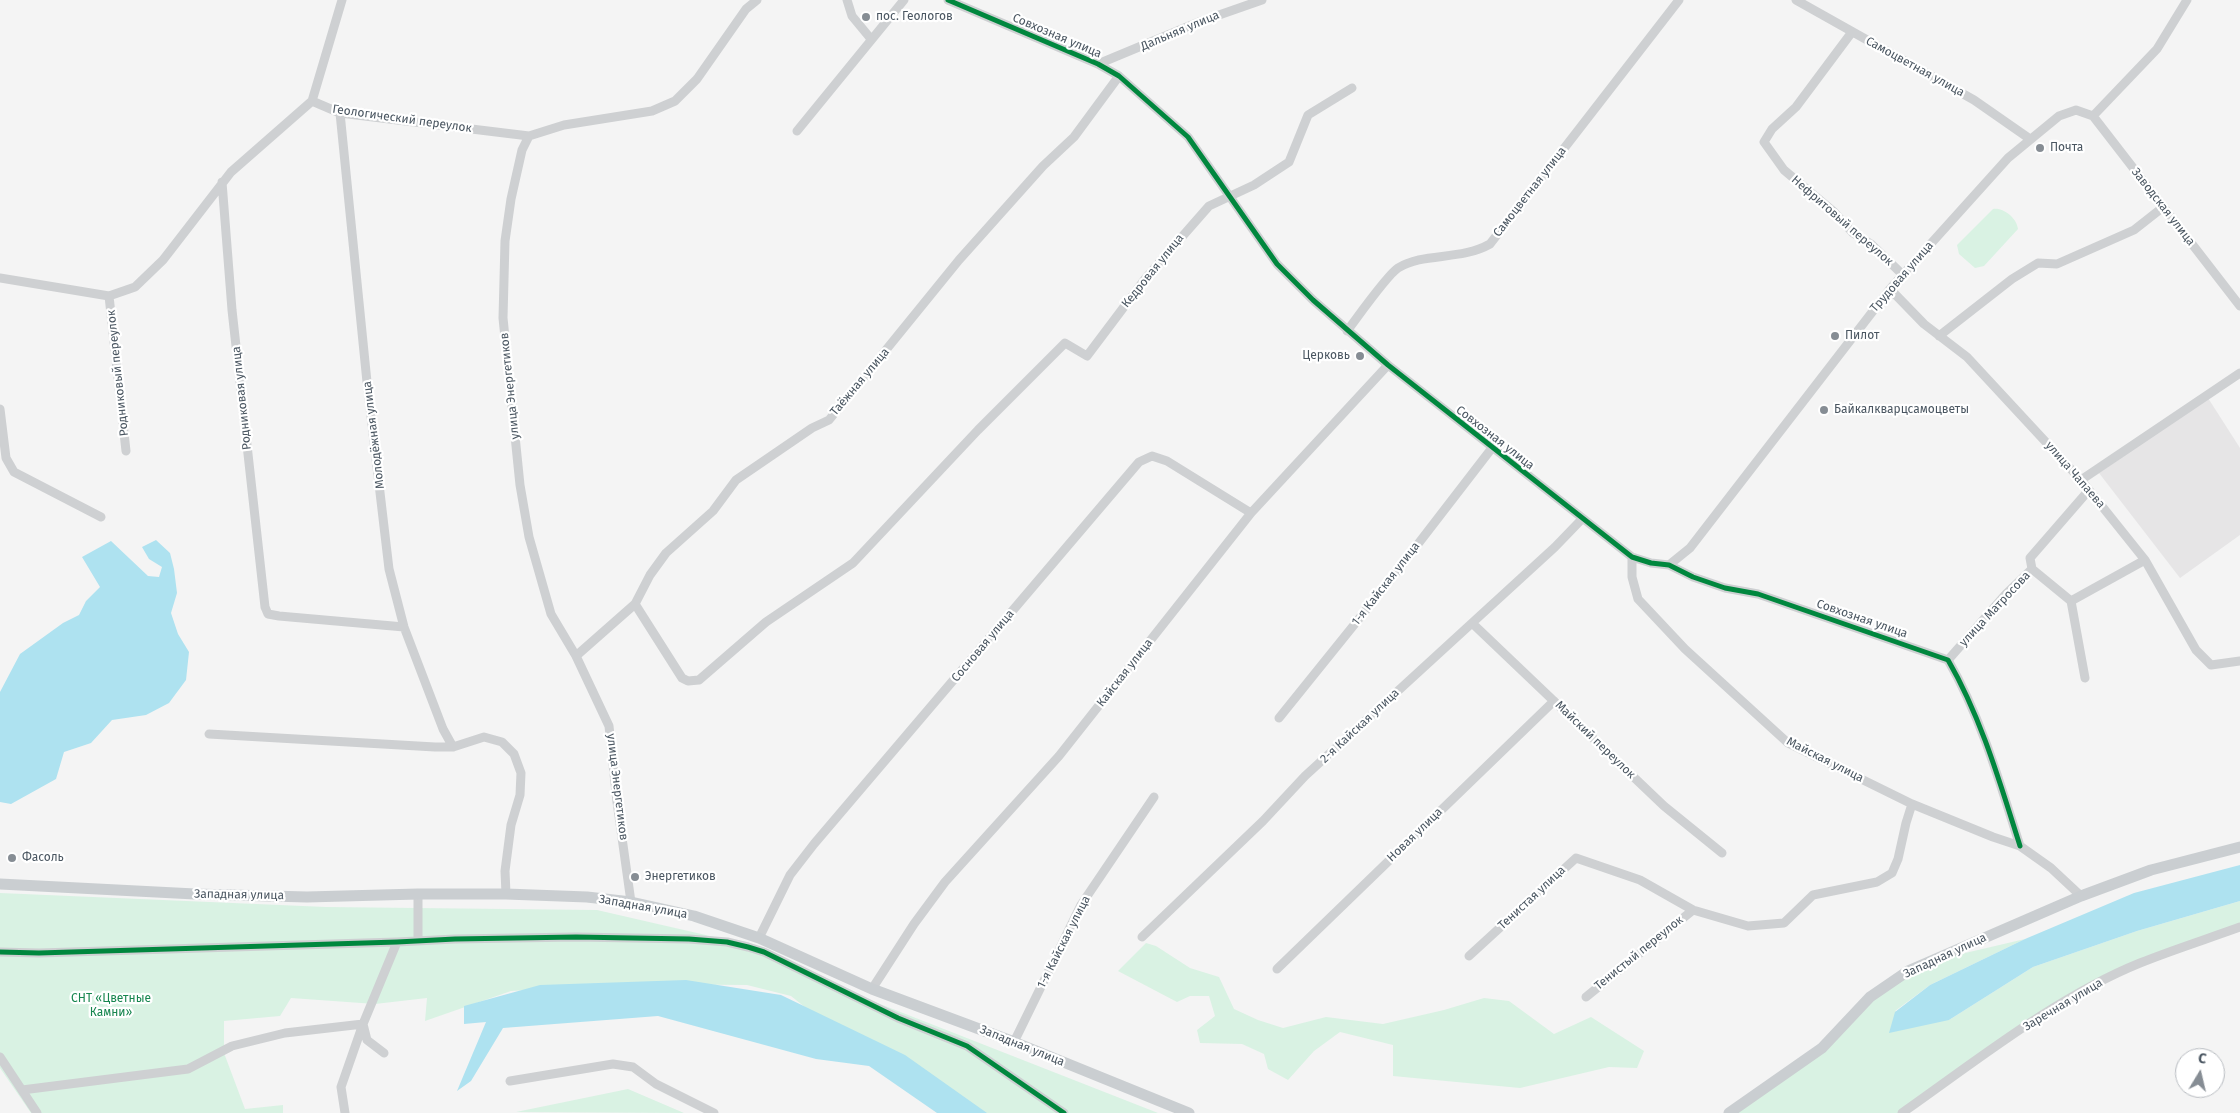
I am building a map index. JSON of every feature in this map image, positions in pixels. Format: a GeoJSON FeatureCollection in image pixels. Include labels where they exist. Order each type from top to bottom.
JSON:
{"type":"FeatureCollection","features":[{"type":"Feature","properties":{"kind":"main road","name":"Западная улица"},"geometry":{"type":"LineString","coordinates":[[1732,1112],[1822,1048],[1870,997],[1908,971],[2081,896],[2151,870],[2240,847]]}},
{"type":"Feature","properties":{"kind":"main road","name":"Западная улица"},"geometry":{"type":"LineString","coordinates":[[0,884],[223,895],[506,894],[587,897],[631,902],[694,916],[759,938],[872,988],[1014,1042],[1189,1113]]}},
{"type":"Feature","properties":{"kind":"street"},"geometry":{"type":"LineString","coordinates":[[0,278],[109,296],[135,287],[163,260],[222,182],[312,102],[342,0]]}},
{"type":"Feature","properties":{"kind":"street"},"geometry":{"type":"LineString","coordinates":[[529,136],[564,125],[652,111],[675,101],[696,79],[746,9],[757,0]]}},
{"type":"Feature","properties":{"kind":"street"},"geometry":{"type":"LineString","coordinates":[[847,0],[852,16],[871,39]]}},
{"type":"Feature","properties":{"kind":"street"},"geometry":{"type":"LineString","coordinates":[[797,131],[904,0]]}},
{"type":"Feature","properties":{"kind":"street","name":"Совхозная улица"},"geometry":{"type":"LineString","coordinates":[[948,0],[1098,64],[1120,76],[1188,137],[1227,196],[1277,264],[1312,300],[1388,365],[1632,557],[1651,563],[1669,565],[1725,588],[1758,594],[1948,660]]}},
{"type":"Feature","properties":{"kind":"street","name":"Дальняя улица"},"geometry":{"type":"LineString","coordinates":[[1098,64],[1199,22],[1262,0]]}},
{"type":"Feature","properties":{"kind":"street","name":"Самоцветная улица"},"geometry":{"type":"LineString","coordinates":[[1347,330],[1396,269],[1409,263],[1475,253],[1490,244],[1680,0]]}},
{"type":"Feature","properties":{"kind":"street","name":"Самоцветная улица"},"geometry":{"type":"LineString","coordinates":[[1796,0],[1974,100],[2030,139]]}},
{"type":"Feature","properties":{"kind":"street"},"geometry":{"type":"LineString","coordinates":[[2093,116],[2157,49],[2187,0]]}},
{"type":"Feature","properties":{"kind":"street","name":"Нефритовый переулок"},"geometry":{"type":"LineString","coordinates":[[1852,32],[1796,107],[1772,128],[1764,142],[1784,170],[1834,212],[1853,233],[1871,244],[1904,275]]}},
{"type":"Feature","properties":{"kind":"street","name":"Таёжная улица"},"geometry":{"type":"LineString","coordinates":[[576,656],[635,604],[650,575],[666,553],[713,511],[736,480],[812,428],[829,420],[959,260],[1043,166],[1074,137],[1120,76]]}},
{"type":"Feature","properties":{"kind":"street","name":"Кедровая улица"},"geometry":{"type":"LineString","coordinates":[[635,604],[682,678],[688,681],[699,680],[766,622],[854,563],[978,430],[1065,343],[1087,356],[1145,279],[1209,206],[1254,185],[1289,162],[1308,115],[1352,88]]}},
{"type":"Feature","properties":{"kind":"street","name":"Геологический переулок"},"geometry":{"type":"LineString","coordinates":[[312,102],[340,113],[529,136]]}},
{"type":"Feature","properties":{"kind":"street","name":"Трудовая улица"},"geometry":{"type":"LineString","coordinates":[[1669,565],[1690,548],[1890,289],[2008,158],[2059,116],[2076,110],[2084,111]]}},
{"type":"Feature","properties":{"kind":"street","name":"Заводская улица"},"geometry":{"type":"LineString","coordinates":[[2084,111],[2093,116],[2162,208],[2240,306]]}},
{"type":"Feature","properties":{"kind":"street","name":"Молодёжная улица"},"geometry":{"type":"LineString","coordinates":[[340,113],[390,569],[404,627],[443,729],[454,747]]}},
{"type":"Feature","properties":{"kind":"street","name":"улица Энергетиков"},"geometry":{"type":"LineString","coordinates":[[529,136],[522,150],[511,198],[505,241],[503,318],[520,485],[529,537],[552,614],[576,656],[609,726],[631,902]]}},
{"type":"Feature","properties":{"kind":"street","name":"Родниковая улица"},"geometry":{"type":"LineString","coordinates":[[222,182],[233,320],[265,607],[268,614],[404,627]]}},
{"type":"Feature","properties":{"kind":"street"},"geometry":{"type":"LineString","coordinates":[[1939,336],[2012,279],[2038,263],[2057,264],[2126,234],[2162,208]]}},
{"type":"Feature","properties":{"kind":"street","name":"улица Чапаева"},"geometry":{"type":"LineString","coordinates":[[1890,289],[1939,336],[1967,357],[2081,480],[2145,560],[2196,650],[2211,664],[2240,661]]}},
{"type":"Feature","properties":{"kind":"street","name":"Родниковый переулок"},"geometry":{"type":"LineString","coordinates":[[109,296],[126,451]]}},
{"type":"Feature","properties":{"kind":"street","name":"Кайская улица"},"geometry":{"type":"LineString","coordinates":[[872,988],[914,924],[945,882],[1059,756],[1251,513],[1388,365]]}},
{"type":"Feature","properties":{"kind":"street"},"geometry":{"type":"LineString","coordinates":[[2081,480],[2240,373]]}},
{"type":"Feature","properties":{"kind":"street"},"geometry":{"type":"LineString","coordinates":[[0,409],[6,458],[14,472],[100,517]]}},
{"type":"Feature","properties":{"kind":"street","name":"1-я Кайская улица"},"geometry":{"type":"LineString","coordinates":[[1279,718],[1391,579],[1492,448]]}},
{"type":"Feature","properties":{"kind":"street","name":"Сосновая улица"},"geometry":{"type":"LineString","coordinates":[[759,938],[790,875],[814,844],[1139,462],[1152,456],[1167,461],[1251,513]]}},
{"type":"Feature","properties":{"kind":"street"},"geometry":{"type":"LineString","coordinates":[[2032,569],[2030,558],[2089,490]]}},
{"type":"Feature","properties":{"kind":"street","name":"2-я Кайская улица"},"geometry":{"type":"LineString","coordinates":[[1142,937],[1263,821],[1306,776],[1555,547],[1582,519]]}},
{"type":"Feature","properties":{"kind":"street","name":"Майская улица"},"geometry":{"type":"LineString","coordinates":[[1632,557],[1632,577],[1638,599],[1685,649],[1788,744],[1912,804],[1993,838],[2020,846],[2051,868],[2081,896]]}},
{"type":"Feature","properties":{"kind":"street"},"geometry":{"type":"LineString","coordinates":[[2085,678],[2071,600],[2145,560]]}},
{"type":"Feature","properties":{"kind":"street","name":"улица Матросова"},"geometry":{"type":"LineString","coordinates":[[1948,660],[2006,594],[2032,569],[2071,600]]}},
{"type":"Feature","properties":{"kind":"street","name":"Майский переулок"},"geometry":{"type":"LineString","coordinates":[[1472,623],[1664,806],[1722,853]]}},
{"type":"Feature","properties":{"kind":"street"},"geometry":{"type":"LineString","coordinates":[[1948,660],[1961,683],[1993,764],[2020,846]]}},
{"type":"Feature","properties":{"kind":"street","name":"Новая улица"},"geometry":{"type":"LineString","coordinates":[[1277,969],[1554,701]]}},
{"type":"Feature","properties":{"kind":"street"},"geometry":{"type":"LineString","coordinates":[[209,734],[454,747],[484,737],[502,742],[514,754],[521,773],[520,794],[511,825],[505,871],[506,894]]}},
{"type":"Feature","properties":{"kind":"street","name":"1-я Кайская улица"},"geometry":{"type":"LineString","coordinates":[[1014,1042],[1081,905],[1154,796]]}},
{"type":"Feature","properties":{"kind":"street","name":"Тенистая улица"},"geometry":{"type":"LineString","coordinates":[[1468,956],[1576,858],[1640,880],[1693,910],[1748,926],[1784,923],[1813,895],[1877,882],[1892,873],[1898,859],[1912,804]]}},
{"type":"Feature","properties":{"kind":"street"},"geometry":{"type":"LineString","coordinates":[[418,894],[418,941]]}},
{"type":"Feature","properties":{"kind":"street","name":"Тенистый переулок"},"geometry":{"type":"LineString","coordinates":[[1586,997],[1693,910]]}},
{"type":"Feature","properties":{"kind":"street","name":"Заречная улица"},"geometry":{"type":"LineString","coordinates":[[1902,1113],[2002,1042],[2080,993],[2139,963],[2240,927]]}},
{"type":"Feature","properties":{"kind":"street"},"geometry":{"type":"LineString","coordinates":[[0,952],[38,953],[418,941],[595,938],[689,939],[727,942],[764,952],[898,1018],[967,1046],[1064,1113]]}},
{"type":"Feature","properties":{"kind":"street"},"geometry":{"type":"LineString","coordinates":[[344,1113],[341,1088],[363,1024],[397,942]]}},
{"type":"Feature","properties":{"kind":"street"},"geometry":{"type":"LineString","coordinates":[[363,1024],[367,1040],[384,1053]]}},
{"type":"Feature","properties":{"kind":"street"},"geometry":{"type":"LineString","coordinates":[[22,1090],[188,1069],[232,1046],[285,1032],[363,1024]]}},
{"type":"Feature","properties":{"kind":"street"},"geometry":{"type":"LineString","coordinates":[[0,1057],[37,1113]]}},
{"type":"Feature","properties":{"kind":"street"},"geometry":{"type":"LineString","coordinates":[[510,1082],[613,1064],[633,1067],[656,1084],[714,1113]]}},
{"type":"Feature","properties":{"kind":"shaded area"},"geometry":{"type":"Polygon","coordinates":[[[2208,398],[2240,448],[2240,535],[2180,578],[2099,473],[2208,398]]]}},
{"type":"Feature","properties":{"kind":"green space"},"geometry":{"type":"Polygon","coordinates":[[[1993,209],[2009,214],[2015,221],[2018,229],[1984,266],[1975,268],[1959,254],[1957,245],[1993,209]]]}},
{"type":"Feature","properties":{"kind":"green space","name":"СНТ «Цветные Камни»"},"geometry":{"type":"Polygon","coordinates":[[[0,893],[326,907],[597,910],[749,945],[852,993],[1158,1113],[974,1113],[811,1012],[791,996],[747,985],[623,984],[511,991],[425,1021],[427,998],[375,1004],[291,998],[280,1016],[224,1021],[224,1053],[245,1109],[283,1105],[283,1113],[31,1113],[0,1068],[0,893]]]}},
{"type":"Feature","properties":{"kind":"green space"},"geometry":{"type":"Polygon","coordinates":[[[2240,901],[2240,927],[2139,963],[2081,993],[1902,1113],[1729,1113],[1806,1058],[1870,997],[1931,961],[2025,939],[1930,985],[1895,1011],[1949,1020],[2033,967],[2137,931],[2240,901]]]}},
{"type":"Feature","properties":{"kind":"green space"},"geometry":{"type":"Polygon","coordinates":[[[1146,943],[1156,946],[1190,968],[1219,977],[1234,1009],[1258,1020],[1283,1028],[1326,1017],[1383,1024],[1444,1010],[1484,998],[1509,1001],[1554,1034],[1591,1017],[1644,1051],[1637,1068],[1609,1067],[1520,1088],[1393,1076],[1393,1045],[1340,1032],[1314,1051],[1288,1080],[1268,1069],[1264,1054],[1242,1044],[1200,1043],[1197,1030],[1215,1016],[1209,996],[1190,996],[1177,1002],[1118,971],[1146,943]]]}},
{"type":"Feature","properties":{"kind":"green space"},"geometry":{"type":"Polygon","coordinates":[[[628,1089],[684,1113],[516,1112],[628,1089]]]}},
{"type":"Feature","properties":{"kind":"water"},"geometry":{"type":"Polygon","coordinates":[[[156,540],[170,553],[174,569],[177,593],[171,613],[178,634],[189,652],[186,680],[169,703],[146,715],[112,720],[91,743],[64,752],[56,779],[11,804],[0,802],[0,692],[20,654],[63,623],[79,615],[86,601],[100,587],[82,557],[111,541],[148,576],[159,577],[162,567],[149,559],[142,547],[156,540]]]}},
{"type":"Feature","properties":{"kind":"water"},"geometry":{"type":"Polygon","coordinates":[[[2240,865],[2240,901],[2137,931],[2033,967],[1949,1020],[1889,1033],[1895,1012],[1930,985],[2025,939],[2134,893],[2240,865]]]}},
{"type":"Feature","properties":{"kind":"water"},"geometry":{"type":"Polygon","coordinates":[[[686,980],[781,995],[905,1055],[987,1113],[937,1113],[869,1066],[816,1059],[658,1016],[503,1028],[471,1081],[457,1091],[486,1022],[464,1024],[464,1006],[540,985],[686,980]]]}},
{"type":"Feature","properties":{"kind":"cycle path"},"geometry":{"type":"LineString","coordinates":[[948,0],[1098,64],[1119,76],[1188,137],[1277,264],[1313,300],[1388,365],[1632,557],[1651,563],[1669,565],[1693,577],[1725,588],[1758,594],[1948,660],[1980,727],[2020,846]]}},
{"type":"Feature","properties":{"kind":"cycle path"},"geometry":{"type":"LineString","coordinates":[[0,952],[39,953],[455,939],[576,937],[689,939],[727,942],[764,952],[898,1018],[967,1046],[1064,1113]]}},
{"type":"Feature","properties":{"kind":"place","name":"пос. Геологов"},"geometry":{"type":"Point","coordinates":[866,17]}},
{"type":"Feature","properties":{"kind":"place","name":"Почта"},"geometry":{"type":"Point","coordinates":[2040,148]}},
{"type":"Feature","properties":{"kind":"place","name":"Пилот"},"geometry":{"type":"Point","coordinates":[1835,336]}},
{"type":"Feature","properties":{"kind":"place","name":"Церковь"},"geometry":{"type":"Point","coordinates":[1360,356]}},
{"type":"Feature","properties":{"kind":"place","name":"Байкалкварцсамоцветы"},"geometry":{"type":"Point","coordinates":[1824,410]}},
{"type":"Feature","properties":{"kind":"place","name":"Фасоль"},"geometry":{"type":"Point","coordinates":[12,858]}},
{"type":"Feature","properties":{"kind":"place","name":"Энергетиков"},"geometry":{"type":"Point","coordinates":[635,877]}}]}
